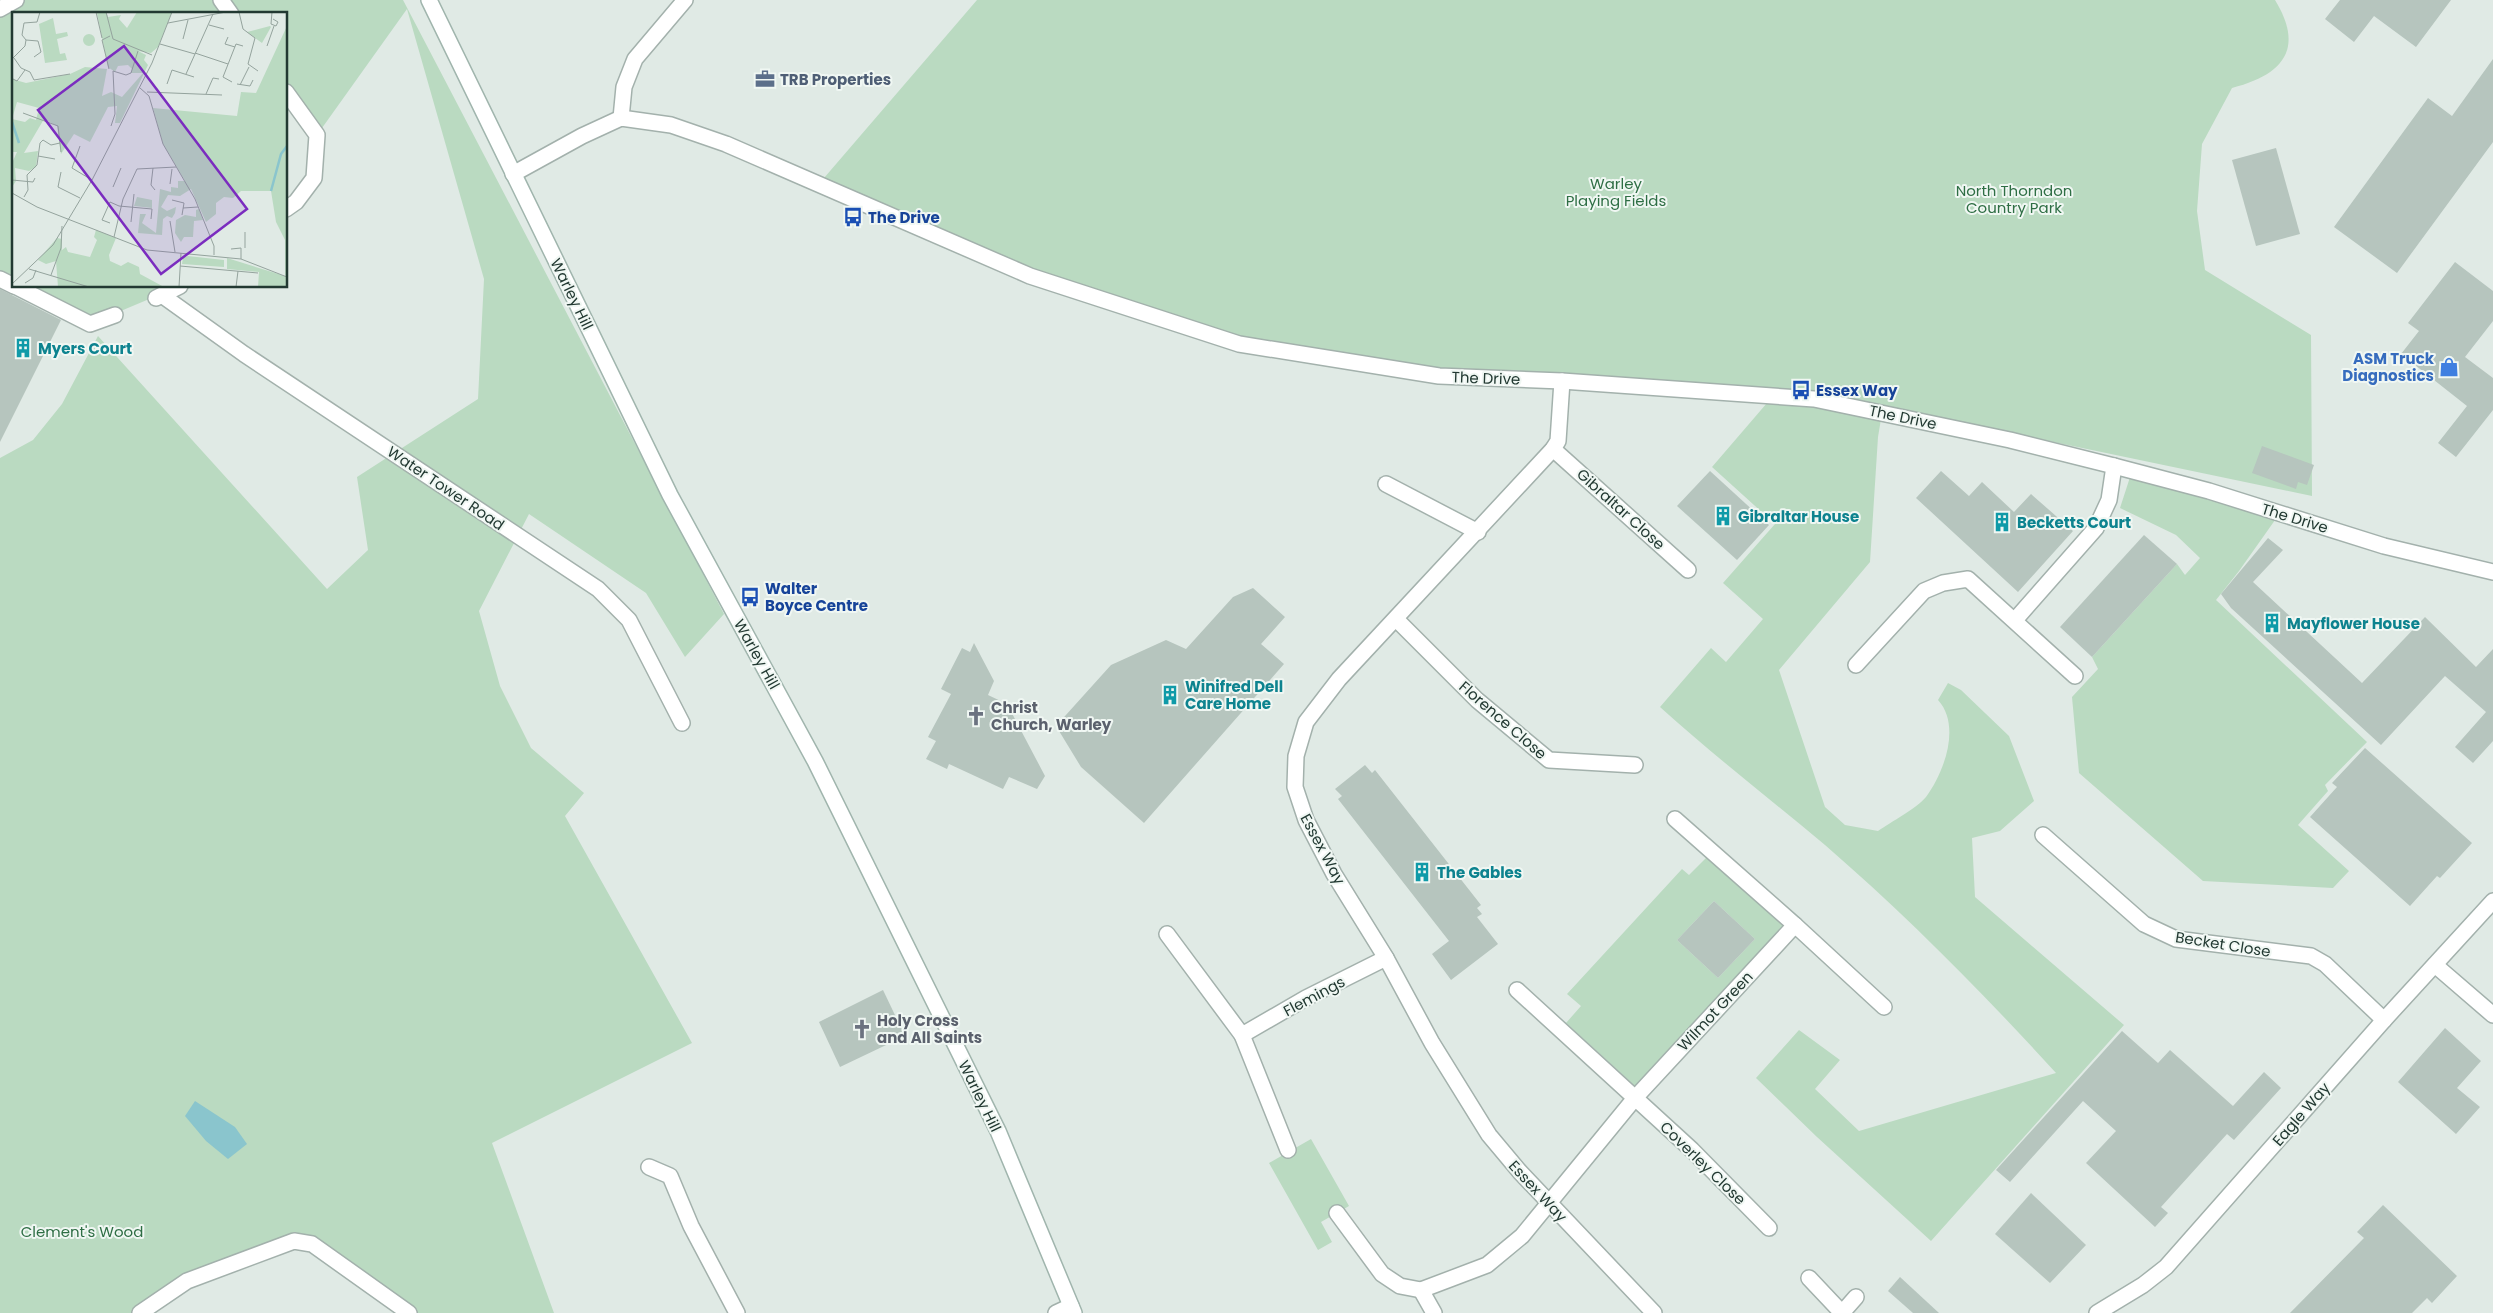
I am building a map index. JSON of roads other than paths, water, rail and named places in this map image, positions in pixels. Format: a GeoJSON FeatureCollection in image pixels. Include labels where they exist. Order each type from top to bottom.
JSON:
{"type":"FeatureCollection","features":[{"type":"Feature","properties":{"kind":"street"},"geometry":{"type":"LineString","coordinates":[[0,9],[16,0]]}},
{"type":"Feature","properties":{"kind":"street"},"geometry":{"type":"LineString","coordinates":[[221,0],[230,12]]}},
{"type":"Feature","properties":{"kind":"street","name":"Warley Hill"},"geometry":{"type":"LineString","coordinates":[[429,0],[670,495],[815,761],[998,1131],[1072,1309]]}},
{"type":"Feature","properties":{"kind":"street"},"geometry":{"type":"LineString","coordinates":[[513,174],[582,136],[621,118],[624,87],[635,59],[685,0]]}},
{"type":"Feature","properties":{"kind":"street"},"geometry":{"type":"LineString","coordinates":[[288,95],[317,135],[314,178],[296,202],[288,208]]}},
{"type":"Feature","properties":{"kind":"street","name":"The Drive"},"geometry":{"type":"LineString","coordinates":[[621,118],[671,125],[726,144],[1030,276],[1239,344],[1439,376],[1562,381],[1814,399],[2010,440],[2114,466],[2218,494],[2384,546],[2493,572]]}},
{"type":"Feature","properties":{"kind":"street"},"geometry":{"type":"LineString","coordinates":[[0,279],[12,285]]}},
{"type":"Feature","properties":{"kind":"street"},"geometry":{"type":"LineString","coordinates":[[18,288],[90,324],[114,315]]}},
{"type":"Feature","properties":{"kind":"street","name":"Water Tower Road"},"geometry":{"type":"LineString","coordinates":[[176,288],[160,297],[598,589],[629,620],[682,722]]}},
{"type":"Feature","properties":{"kind":"street","name":"Essex Way"},"geometry":{"type":"LineString","coordinates":[[1562,381],[1558,441],[1478,532],[1339,680],[1306,722],[1296,756],[1295,787],[1306,820],[1334,874],[1386,958],[1432,1043],[1489,1135],[1550,1204],[1654,1313]]}},
{"type":"Feature","properties":{"kind":"street","name":"Gibraltar Close"},"geometry":{"type":"LineString","coordinates":[[1553,448],[1688,570]]}},
{"type":"Feature","properties":{"kind":"street"},"geometry":{"type":"LineString","coordinates":[[2014,620],[2096,528],[2109,500],[2114,466]]}},
{"type":"Feature","properties":{"kind":"street"},"geometry":{"type":"LineString","coordinates":[[1386,484],[1478,532]]}},
{"type":"Feature","properties":{"kind":"street"},"geometry":{"type":"LineString","coordinates":[[1856,665],[1924,592],[1943,583],[1968,579],[2075,676]]}},
{"type":"Feature","properties":{"kind":"street","name":"Florence Close"},"geometry":{"type":"LineString","coordinates":[[1396,619],[1477,700],[1549,760],[1635,765]]}},
{"type":"Feature","properties":{"kind":"street"},"geometry":{"type":"LineString","coordinates":[[1675,819],[1884,1007]]}},
{"type":"Feature","properties":{"kind":"street","name":"Becket Close"},"geometry":{"type":"LineString","coordinates":[[2043,835],[2144,924],[2176,939],[2312,956],[2325,964],[2384,1020]]}},
{"type":"Feature","properties":{"kind":"street","name":"Eagle Way"},"geometry":{"type":"LineString","coordinates":[[2097,1313],[2143,1285],[2166,1267],[2384,1020],[2493,901]]}},
{"type":"Feature","properties":{"kind":"street","name":"Wilmot Green"},"geometry":{"type":"LineString","coordinates":[[1421,1290],[1487,1265],[1522,1236],[1635,1098],[1795,925]]}},
{"type":"Feature","properties":{"kind":"street"},"geometry":{"type":"LineString","coordinates":[[1167,934],[1242,1035],[1288,1150]]}},
{"type":"Feature","properties":{"kind":"street","name":"Flemings"},"geometry":{"type":"LineString","coordinates":[[1242,1035],[1306,998],[1386,958]]}},
{"type":"Feature","properties":{"kind":"street"},"geometry":{"type":"LineString","coordinates":[[2435,965],[2493,1015]]}},
{"type":"Feature","properties":{"kind":"street"},"geometry":{"type":"LineString","coordinates":[[1517,990],[1635,1098]]}},
{"type":"Feature","properties":{"kind":"street","name":"Coverley Close"},"geometry":{"type":"LineString","coordinates":[[1635,1098],[1692,1150],[1769,1228]]}},
{"type":"Feature","properties":{"kind":"street"},"geometry":{"type":"LineString","coordinates":[[649,1167],[670,1176],[691,1226],[737,1313]]}},
{"type":"Feature","properties":{"kind":"street"},"geometry":{"type":"LineString","coordinates":[[1337,1213],[1382,1274],[1400,1286],[1421,1290],[1434,1313]]}},
{"type":"Feature","properties":{"kind":"street"},"geometry":{"type":"LineString","coordinates":[[140,1313],[187,1281],[294,1241],[312,1244],[409,1313]]}},
{"type":"Feature","properties":{"kind":"street"},"geometry":{"type":"LineString","coordinates":[[1809,1278],[1842,1313],[1856,1296]]}},
{"type":"Feature","properties":{"kind":"street"},"geometry":{"type":"LineString","coordinates":[[1056,1313],[1072,1309]]}},
{"type":"Feature","properties":{"kind":"water"},"geometry":{"type":"Polygon","coordinates":[[[195,1101],[235,1127],[247,1144],[228,1159],[206,1141],[185,1116],[195,1101]]]}},
{"type":"Feature","properties":{"kind":"place","name":"TRB Properties"},"geometry":{"type":"Point","coordinates":[765,79]}},
{"type":"Feature","properties":{"kind":"place","name":"The Drive"},"geometry":{"type":"Point","coordinates":[853,217]}},
{"type":"Feature","properties":{"kind":"place","name":"Myers Court"},"geometry":{"type":"Point","coordinates":[23,348]}},
{"type":"Feature","properties":{"kind":"place","name":"ASM Truck Diagnostics"},"geometry":{"type":"Point","coordinates":[2449,367]}},
{"type":"Feature","properties":{"kind":"place","name":"Essex Way"},"geometry":{"type":"Point","coordinates":[1801,390]}},
{"type":"Feature","properties":{"kind":"place","name":"Gibraltar House"},"geometry":{"type":"Point","coordinates":[1723,516]}},
{"type":"Feature","properties":{"kind":"place","name":"Becketts Court"},"geometry":{"type":"Point","coordinates":[2002,522]}},
{"type":"Feature","properties":{"kind":"place","name":"Walter Boyce Centre"},"geometry":{"type":"Point","coordinates":[750,597]}},
{"type":"Feature","properties":{"kind":"place","name":"Mayflower House"},"geometry":{"type":"Point","coordinates":[2272,623]}},
{"type":"Feature","properties":{"kind":"place","name":"Winifred Dell Care Home"},"geometry":{"type":"Point","coordinates":[1170,695]}},
{"type":"Feature","properties":{"kind":"place","name":"Christ Church, Warley"},"geometry":{"type":"Point","coordinates":[976,716]}},
{"type":"Feature","properties":{"kind":"place","name":"The Gables"},"geometry":{"type":"Point","coordinates":[1422,872]}},
{"type":"Feature","properties":{"kind":"place","name":"Holy Cross and All Saints"},"geometry":{"type":"Point","coordinates":[862,1029]}},
{"type":"Feature","properties":{"kind":"park label","name":"Warley Playing Fields"},"geometry":{"type":"Point","coordinates":[1616,192]}},
{"type":"Feature","properties":{"kind":"park label","name":"North Thorndon Country Park"},"geometry":{"type":"Point","coordinates":[2014,198]}},
{"type":"Feature","properties":{"kind":"park label","name":"Clement's Wood"},"geometry":{"type":"Point","coordinates":[82,1231]}}]}
